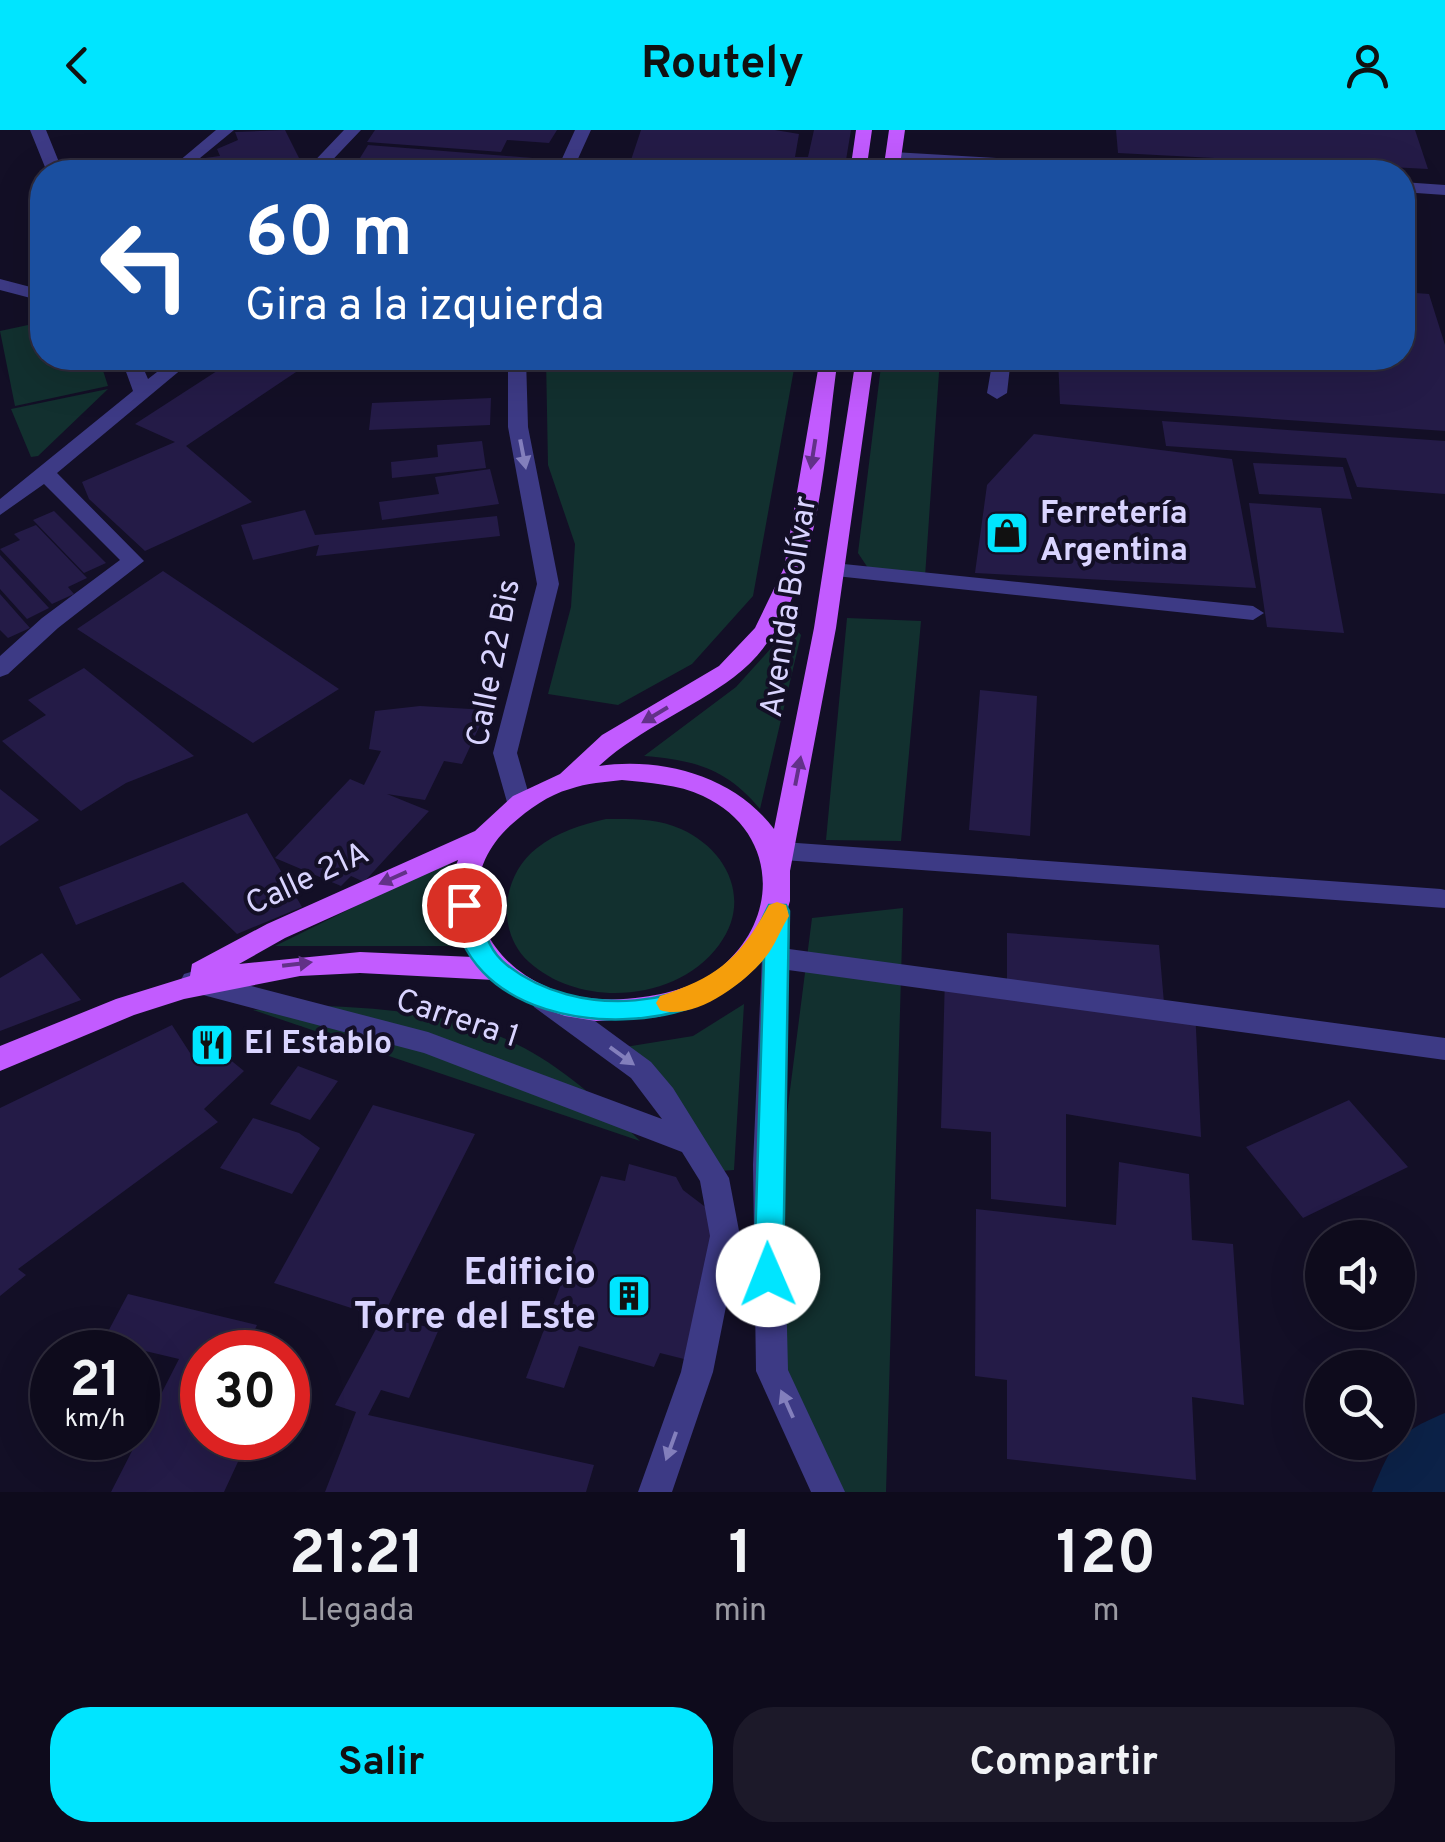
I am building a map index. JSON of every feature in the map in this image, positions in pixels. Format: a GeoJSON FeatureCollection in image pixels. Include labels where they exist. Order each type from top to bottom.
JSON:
{"type":"FeatureCollection","features":[{"type":"Feature","properties":{"kind":"main road"},"geometry":{"type":"LineString","coordinates":[[860,160],[864,130]]}},
{"type":"Feature","properties":{"kind":"main road"},"geometry":{"type":"LineString","coordinates":[[893,160],[897,130]]}},
{"type":"Feature","properties":{"kind":"main road","name":"Avenida Bolívar"},"geometry":{"type":"LineString","coordinates":[[568,780],[611,741],[728,671],[765,632],[795,568],[826,370]]}},
{"type":"Feature","properties":{"kind":"main road","name":"Avenida Bolívar"},"geometry":{"type":"LineString","coordinates":[[781,859],[834,570],[863,370]]}},
{"type":"Feature","properties":{"kind":"main road"},"geometry":{"type":"LineString","coordinates":[[622,771],[676,777],[724,796],[760,827],[781,859],[777,911],[760,946],[730,976],[690,998],[641,1010],[591,1010],[544,999],[496,970],[467,928],[462,882],[482,838],[519,802],[568,780],[622,771]]}},
{"type":"Feature","properties":{"kind":"main road","name":"Calle 21A"},"geometry":{"type":"LineString","coordinates":[[0,1060],[180,987],[276,931],[482,838]]}},
{"type":"Feature","properties":{"kind":"main road","name":"Calle 21A"},"geometry":{"type":"LineString","coordinates":[[180,987],[256,969],[377,960],[496,970]]}},
{"type":"Feature","properties":{"kind":"street"},"geometry":{"type":"LineString","coordinates":[[38,130],[51,160]]}},
{"type":"Feature","properties":{"kind":"street"},"geometry":{"type":"LineString","coordinates":[[189,160],[226,130]]}},
{"type":"Feature","properties":{"kind":"street"},"geometry":{"type":"LineString","coordinates":[[324,160],[353,130]]}},
{"type":"Feature","properties":{"kind":"street"},"geometry":{"type":"LineString","coordinates":[[569,160],[582,130]]}},
{"type":"Feature","properties":{"kind":"street"},"geometry":{"type":"LineString","coordinates":[[1415,188],[1445,190]]}},
{"type":"Feature","properties":{"kind":"street"},"geometry":{"type":"LineString","coordinates":[[0,284],[30,293]]}},
{"type":"Feature","properties":{"kind":"street"},"geometry":{"type":"LineString","coordinates":[[135,370],[143,391]]}},
{"type":"Feature","properties":{"kind":"street"},"geometry":{"type":"LineString","coordinates":[[0,510],[170,370]]}},
{"type":"Feature","properties":{"kind":"street","name":"Calle 22 Bis"},"geometry":{"type":"LineString","coordinates":[[517,370],[518,427],[548,584],[505,753],[519,802]]}},
{"type":"Feature","properties":{"kind":"street"},"geometry":{"type":"LineString","coordinates":[[997,394],[1000,370]]}},
{"type":"Feature","properties":{"kind":"street"},"geometry":{"type":"LineString","coordinates":[[0,669],[50,623],[133,561],[44,472]]}},
{"type":"Feature","properties":{"kind":"street"},"geometry":{"type":"LineString","coordinates":[[834,570],[1253,613]]}},
{"type":"Feature","properties":{"kind":"street"},"geometry":{"type":"LineString","coordinates":[[781,859],[1442,899]]}},
{"type":"Feature","properties":{"kind":"street"},"geometry":{"type":"LineString","coordinates":[[777,911],[768,1184],[772,1371],[828,1492]]}},
{"type":"Feature","properties":{"kind":"street"},"geometry":{"type":"LineString","coordinates":[[776,958],[1445,1049]]}},
{"type":"Feature","properties":{"kind":"street","name":"Carrera 1"},"geometry":{"type":"LineString","coordinates":[[180,987],[428,1043],[691,1142]]}},
{"type":"Feature","properties":{"kind":"street"},"geometry":{"type":"LineString","coordinates":[[544,999],[641,1070],[714,1178],[725,1236],[697,1372],[655,1492]]}},
{"type":"Feature","properties":{"kind":"green space"},"geometry":{"type":"Polygon","coordinates":[[[30,325],[30,370],[103,370],[108,386],[15,406],[0,331],[30,325]]]}},
{"type":"Feature","properties":{"kind":"green space"},"geometry":{"type":"Polygon","coordinates":[[[546,370],[794,370],[753,596],[692,664],[618,705],[548,694],[571,607],[575,544],[548,465],[546,370]]]}},
{"type":"Feature","properties":{"kind":"green space"},"geometry":{"type":"Polygon","coordinates":[[[881,370],[939,370],[925,577],[870,571],[858,553],[881,370]]]}},
{"type":"Feature","properties":{"kind":"green space"},"geometry":{"type":"Polygon","coordinates":[[[108,389],[38,456],[31,457],[11,409],[108,389]]]}},
{"type":"Feature","properties":{"kind":"green space"},"geometry":{"type":"Polygon","coordinates":[[[847,618],[921,621],[901,841],[826,840],[847,618]]]}},
{"type":"Feature","properties":{"kind":"green space"},"geometry":{"type":"Polygon","coordinates":[[[792,625],[801,635],[760,809],[735,784],[709,769],[644,756],[736,687],[792,625]]]}},
{"type":"Feature","properties":{"kind":"green space"},"geometry":{"type":"Polygon","coordinates":[[[606,819],[653,821],[681,829],[711,850],[730,878],[734,911],[719,945],[701,964],[654,988],[628,993],[575,987],[550,977],[529,962],[511,935],[507,904],[516,873],[525,859],[561,833],[606,819]]]}},
{"type":"Feature","properties":{"kind":"green space"},"geometry":{"type":"Polygon","coordinates":[[[449,860],[445,903],[452,946],[275,946],[449,860]]]}},
{"type":"Feature","properties":{"kind":"green space"},"geometry":{"type":"Polygon","coordinates":[[[903,908],[886,1492],[834,1492],[791,1407],[766,1278],[812,918],[903,908]]]}},
{"type":"Feature","properties":{"kind":"green space"},"geometry":{"type":"Polygon","coordinates":[[[744,1004],[734,1170],[719,1171],[619,1048],[693,1036],[744,1004]]]}},
{"type":"Feature","properties":{"kind":"green space"},"geometry":{"type":"Polygon","coordinates":[[[326,1006],[422,1015],[463,1023],[499,1036],[568,1076],[640,1141],[253,1010],[326,1006]]]}},
{"type":"Feature","properties":{"kind":"building"},"geometry":{"type":"Polygon","coordinates":[[[285,130],[300,160],[206,160],[220,156],[217,149],[238,140],[235,132],[285,130]]]}},
{"type":"Feature","properties":{"kind":"building"},"geometry":{"type":"Polygon","coordinates":[[[375,130],[557,130],[549,143],[507,140],[501,152],[367,142],[375,130]]]}},
{"type":"Feature","properties":{"kind":"building"},"geometry":{"type":"Polygon","coordinates":[[[641,130],[775,130],[799,134],[795,157],[808,157],[814,130],[851,130],[846,160],[631,160],[641,130]]]}},
{"type":"Feature","properties":{"kind":"building"},"geometry":{"type":"Polygon","coordinates":[[[1116,130],[1415,130],[1428,169],[1415,168],[1415,160],[1254,160],[1118,153],[1116,130]]]}},
{"type":"Feature","properties":{"kind":"building"},"geometry":{"type":"Polygon","coordinates":[[[368,145],[545,159],[545,160],[359,160],[368,145]]]}},
{"type":"Feature","properties":{"kind":"building"},"geometry":{"type":"Polygon","coordinates":[[[1415,293],[1429,294],[1445,345],[1445,431],[1060,404],[1059,370],[1415,370],[1415,293]]]}},
{"type":"Feature","properties":{"kind":"building"},"geometry":{"type":"Polygon","coordinates":[[[218,370],[299,370],[186,446],[252,502],[145,551],[89,499],[82,482],[175,442],[135,424],[218,370]]]}},
{"type":"Feature","properties":{"kind":"building"},"geometry":{"type":"Polygon","coordinates":[[[491,398],[490,425],[369,430],[372,403],[491,398]]]}},
{"type":"Feature","properties":{"kind":"building"},"geometry":{"type":"Polygon","coordinates":[[[1162,421],[1445,441],[1445,494],[1357,487],[1346,458],[1166,446],[1162,421]]]}},
{"type":"Feature","properties":{"kind":"building"},"geometry":{"type":"Polygon","coordinates":[[[1034,434],[1232,459],[1256,588],[975,573],[987,485],[1034,434]]]}},
{"type":"Feature","properties":{"kind":"building"},"geometry":{"type":"Polygon","coordinates":[[[482,441],[486,468],[392,478],[391,462],[438,457],[437,445],[482,441]]]}},
{"type":"Feature","properties":{"kind":"building"},"geometry":{"type":"Polygon","coordinates":[[[1253,463],[1343,467],[1352,499],[1259,494],[1253,463]]]}},
{"type":"Feature","properties":{"kind":"building"},"geometry":{"type":"Polygon","coordinates":[[[490,469],[499,504],[382,520],[379,502],[439,494],[435,477],[490,469]]]}},
{"type":"Feature","properties":{"kind":"building"},"geometry":{"type":"Polygon","coordinates":[[[1249,503],[1321,508],[1344,633],[1267,627],[1249,503]]]}},
{"type":"Feature","properties":{"kind":"building"},"geometry":{"type":"Polygon","coordinates":[[[305,510],[315,535],[497,516],[500,536],[316,556],[319,545],[253,560],[241,525],[305,510]]]}},
{"type":"Feature","properties":{"kind":"building"},"geometry":{"type":"Polygon","coordinates":[[[54,511],[106,563],[84,573],[33,520],[54,511]]]}},
{"type":"Feature","properties":{"kind":"building"},"geometry":{"type":"Polygon","coordinates":[[[36,525],[87,578],[68,587],[74,594],[52,604],[0,549],[20,540],[14,534],[36,525]]]}},
{"type":"Feature","properties":{"kind":"building"},"geometry":{"type":"Polygon","coordinates":[[[0,555],[49,608],[27,619],[0,589],[0,555]]]}},
{"type":"Feature","properties":{"kind":"building"},"geometry":{"type":"Polygon","coordinates":[[[163,571],[339,689],[253,743],[77,629],[163,571]]]}},
{"type":"Feature","properties":{"kind":"building"},"geometry":{"type":"Polygon","coordinates":[[[0,594],[30,628],[8,638],[0,630],[0,594]]]}},
{"type":"Feature","properties":{"kind":"building"},"geometry":{"type":"Polygon","coordinates":[[[84,668],[194,756],[126,783],[81,811],[2,741],[46,715],[28,700],[84,668]]]}},
{"type":"Feature","properties":{"kind":"building"},"geometry":{"type":"Polygon","coordinates":[[[980,690],[1037,696],[1030,836],[969,830],[980,690]]]}},
{"type":"Feature","properties":{"kind":"building"},"geometry":{"type":"Polygon","coordinates":[[[420,706],[487,710],[462,764],[444,761],[425,800],[387,794],[429,811],[364,882],[351,876],[341,886],[275,858],[350,779],[364,785],[381,751],[369,749],[375,711],[420,706]]]}},
{"type":"Feature","properties":{"kind":"building"},"geometry":{"type":"Polygon","coordinates":[[[0,789],[39,820],[0,846],[0,789]]]}},
{"type":"Feature","properties":{"kind":"building"},"geometry":{"type":"Polygon","coordinates":[[[247,813],[302,907],[237,934],[183,882],[76,925],[59,887],[247,813]]]}},
{"type":"Feature","properties":{"kind":"building"},"geometry":{"type":"Polygon","coordinates":[[[1007,933],[1159,945],[1164,1003],[1195,1008],[1201,1137],[1066,1114],[1066,1207],[991,1199],[991,1132],[941,1128],[945,975],[1007,980],[1007,933]]]}},
{"type":"Feature","properties":{"kind":"building"},"geometry":{"type":"Polygon","coordinates":[[[42,953],[81,1000],[0,1031],[0,978],[42,953]]]}},
{"type":"Feature","properties":{"kind":"building"},"geometry":{"type":"Polygon","coordinates":[[[172,1025],[192,1056],[212,1045],[244,1071],[204,1109],[218,1122],[18,1269],[26,1275],[0,1296],[0,1108],[172,1025]]]}},
{"type":"Feature","properties":{"kind":"building"},"geometry":{"type":"Polygon","coordinates":[[[298,1066],[338,1081],[310,1120],[270,1104],[298,1066]]]}},
{"type":"Feature","properties":{"kind":"building"},"geometry":{"type":"Polygon","coordinates":[[[1349,1100],[1408,1167],[1303,1218],[1246,1147],[1349,1100]]]}},
{"type":"Feature","properties":{"kind":"building"},"geometry":{"type":"Polygon","coordinates":[[[373,1105],[475,1134],[382,1318],[274,1283],[373,1105]]]}},
{"type":"Feature","properties":{"kind":"building"},"geometry":{"type":"Polygon","coordinates":[[[253,1118],[299,1133],[320,1148],[292,1194],[220,1168],[253,1118]]]}},
{"type":"Feature","properties":{"kind":"building"},"geometry":{"type":"Polygon","coordinates":[[[1119,1162],[1189,1174],[1192,1240],[1233,1244],[1244,1405],[1192,1397],[1196,1480],[1007,1459],[1007,1380],[975,1376],[976,1209],[1116,1225],[1119,1162]]]}},
{"type":"Feature","properties":{"kind":"building","name":"Edificio Torre del Este"},"geometry":{"type":"Polygon","coordinates":[[[629,1164],[676,1177],[683,1190],[708,1209],[716,1246],[684,1359],[660,1353],[654,1367],[579,1346],[564,1388],[526,1378],[601,1176],[625,1181],[629,1164]]]}},
{"type":"Feature","properties":{"kind":"building"},"geometry":{"type":"Polygon","coordinates":[[[128,1294],[257,1325],[255,1330],[180,1330],[180,1460],[239,1460],[224,1492],[111,1492],[127,1460],[160,1460],[160,1396],[179,1359],[160,1354],[160,1330],[109,1330],[128,1294]]]}},
{"type":"Feature","properties":{"kind":"building"},"geometry":{"type":"Polygon","coordinates":[[[382,1318],[439,1329],[409,1398],[381,1390],[368,1415],[594,1465],[586,1492],[325,1492],[356,1412],[335,1405],[382,1318]]]}},
{"type":"Feature","properties":{"kind":"waterway"},"geometry":{"type":"LineString","coordinates":[[1425,1492],[1445,1464]]}},
{"type":"Feature","properties":{"kind":"slow traffic"},"geometry":{"type":"LineString","coordinates":[[668,1003],[690,998],[730,976],[760,946],[777,911],[777,916]]}},
{"type":"Feature","properties":{"kind":"place","name":"Ferretería Argentina"},"geometry":{"type":"Point","coordinates":[1007,533]}},
{"type":"Feature","properties":{"kind":"place","name":"El Establo"},"geometry":{"type":"Point","coordinates":[212,1045]}},
{"type":"Feature","properties":{"kind":"place","name":"Edificio Torre del Este"},"geometry":{"type":"Point","coordinates":[629,1296]}},
{"type":"Feature","properties":{"kind":"route"},"geometry":{"type":"LineString","coordinates":[[464,905],[467,928],[496,970],[544,999],[591,1010],[641,1010],[690,998],[730,976],[760,946],[777,911],[768,1275]]}}]}
